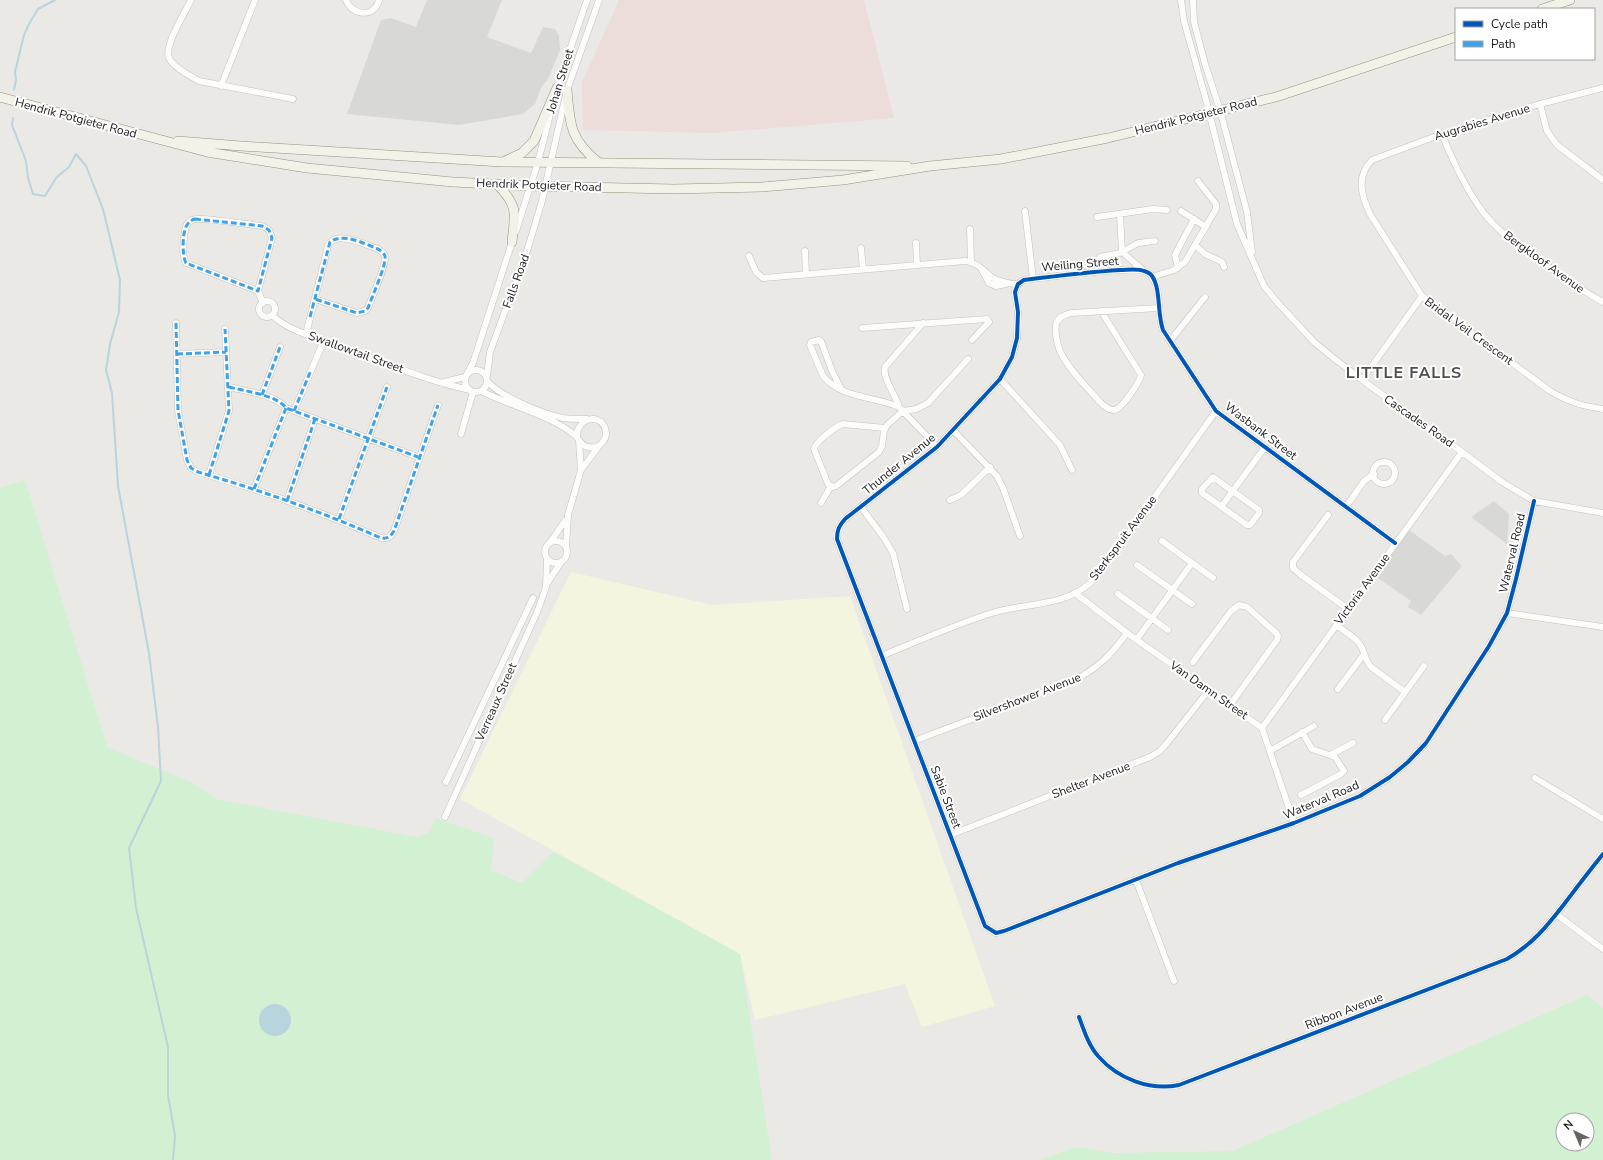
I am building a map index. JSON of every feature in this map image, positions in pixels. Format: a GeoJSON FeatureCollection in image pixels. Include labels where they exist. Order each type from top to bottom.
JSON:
{"type":"FeatureCollection","features":[{"type":"Feature","properties":{"kind":"main road"},"geometry":{"type":"LineString","coordinates":[[1545,8],[1570,0]]}},
{"type":"Feature","properties":{"kind":"main road","name":"Hendrik Potgieter Road"},"geometry":{"type":"LineString","coordinates":[[0,97],[207,152],[308,168],[446,182],[530,186],[674,189],[762,187],[843,180],[930,166],[1001,159],[1108,138],[1285,94],[1455,37]]}},
{"type":"Feature","properties":{"kind":"main road"},"geometry":{"type":"LineString","coordinates":[[502,162],[522,153],[534,141],[557,88]]}},
{"type":"Feature","properties":{"kind":"main road"},"geometry":{"type":"LineString","coordinates":[[567,90],[570,120],[578,144],[586,153],[599,163]]}},
{"type":"Feature","properties":{"kind":"main road","name":"Hendrik Potgieter Road"},"geometry":{"type":"LineString","coordinates":[[151,138],[241,146],[502,162],[930,166]]}},
{"type":"Feature","properties":{"kind":"main road"},"geometry":{"type":"LineString","coordinates":[[497,184],[510,200],[515,211],[512,242]]}},
{"type":"Feature","properties":{"kind":"street"},"geometry":{"type":"LineString","coordinates":[[190,0],[169,47],[169,58],[173,63],[188,75],[199,81],[293,99]]}},
{"type":"Feature","properties":{"kind":"street"},"geometry":{"type":"LineString","coordinates":[[221,86],[255,0]]}},
{"type":"Feature","properties":{"kind":"street"},"geometry":{"type":"LineString","coordinates":[[346,0],[354,11],[364,13],[373,10],[379,0]]}},
{"type":"Feature","properties":{"kind":"street","name":"Johan Street"},"geometry":{"type":"LineString","coordinates":[[530,186],[538,162],[557,88],[587,0]]}},
{"type":"Feature","properties":{"kind":"street","name":"Johan Street"},"geometry":{"type":"LineString","coordinates":[[546,186],[567,90],[599,0]]}},
{"type":"Feature","properties":{"kind":"street","name":"Cascades Road"},"geometry":{"type":"LineString","coordinates":[[1181,0],[1184,21],[1210,113],[1237,224],[1264,286],[1292,320],[1314,342],[1362,380],[1502,482],[1534,501],[1603,513]]}},
{"type":"Feature","properties":{"kind":"street","name":"Cascades Road"},"geometry":{"type":"LineString","coordinates":[[1193,0],[1194,22],[1205,64],[1220,110],[1247,212],[1253,260]]}},
{"type":"Feature","properties":{"kind":"street","name":"Augrabies Avenue"},"geometry":{"type":"LineString","coordinates":[[1366,166],[1372,160],[1442,134],[1540,104],[1603,88]]}},
{"type":"Feature","properties":{"kind":"street"},"geometry":{"type":"LineString","coordinates":[[1540,104],[1547,131],[1557,145],[1603,180]]}},
{"type":"Feature","properties":{"kind":"street","name":"Bergkloof Avenue"},"geometry":{"type":"LineString","coordinates":[[1442,134],[1463,183],[1484,213],[1497,227],[1521,247],[1586,293],[1603,302]]}},
{"type":"Feature","properties":{"kind":"street","name":"Bridal Veil Crescent"},"geometry":{"type":"LineString","coordinates":[[1366,166],[1363,174],[1362,185],[1364,200],[1370,214],[1422,296],[1550,391],[1566,401],[1583,406],[1603,409]]}},
{"type":"Feature","properties":{"kind":"street"},"geometry":{"type":"LineString","coordinates":[[1120,214],[1122,252],[1152,276],[1178,268],[1189,257],[1216,206],[1198,181]]}},
{"type":"Feature","properties":{"kind":"street","name":"Falls Road"},"geometry":{"type":"LineString","coordinates":[[466,376],[473,363],[530,186]]}},
{"type":"Feature","properties":{"kind":"street","name":"Falls Road"},"geometry":{"type":"LineString","coordinates":[[487,379],[490,352],[527,251],[546,186]]}},
{"type":"Feature","properties":{"kind":"street"},"geometry":{"type":"LineString","coordinates":[[1097,217],[1153,209],[1167,210]]}},
{"type":"Feature","properties":{"kind":"street"},"geometry":{"type":"LineString","coordinates":[[1025,211],[1033,279]]}},
{"type":"Feature","properties":{"kind":"street"},"geometry":{"type":"LineString","coordinates":[[1181,211],[1206,227]]}},
{"type":"Feature","properties":{"kind":"street"},"geometry":{"type":"LineString","coordinates":[[258,291],[186,263],[183,254],[185,228],[187,224],[195,219],[209,220],[262,226],[269,230],[272,238],[258,291],[263,302]]}},
{"type":"Feature","properties":{"kind":"street"},"geometry":{"type":"LineString","coordinates":[[1178,268],[1175,255],[1194,219]]}},
{"type":"Feature","properties":{"kind":"street"},"geometry":{"type":"LineString","coordinates":[[749,256],[756,272],[761,277],[971,261],[970,229]]}},
{"type":"Feature","properties":{"kind":"street"},"geometry":{"type":"LineString","coordinates":[[306,334],[328,246],[334,238],[345,238],[378,249],[385,256],[383,267],[368,308],[365,311],[357,313],[315,300]]}},
{"type":"Feature","properties":{"kind":"street"},"geometry":{"type":"LineString","coordinates":[[1100,257],[1117,254],[1135,244],[1155,241]]}},
{"type":"Feature","properties":{"kind":"street"},"geometry":{"type":"LineString","coordinates":[[916,243],[917,264]]}},
{"type":"Feature","properties":{"kind":"street"},"geometry":{"type":"LineString","coordinates":[[1195,245],[1206,254],[1222,262],[1224,267]]}},
{"type":"Feature","properties":{"kind":"street"},"geometry":{"type":"LineString","coordinates":[[861,248],[863,269]]}},
{"type":"Feature","properties":{"kind":"street"},"geometry":{"type":"LineString","coordinates":[[805,252],[806,274]]}},
{"type":"Feature","properties":{"kind":"street","name":"Weiling Street"},"geometry":{"type":"LineString","coordinates":[[971,261],[995,279],[1008,284],[1018,284],[1024,280],[1084,272],[1143,270]]}},
{"type":"Feature","properties":{"kind":"street","name":"Wasbank Street"},"geometry":{"type":"LineString","coordinates":[[1152,276],[1157,288],[1159,320],[1170,341],[1216,411],[1395,543]]}},
{"type":"Feature","properties":{"kind":"street","name":"Thunder Avenue"},"geometry":{"type":"LineString","coordinates":[[881,656],[837,539],[839,526],[845,519],[937,447],[1000,379],[1012,357],[1017,338],[1018,312],[1015,292],[1018,284]]}},
{"type":"Feature","properties":{"kind":"street"},"geometry":{"type":"LineString","coordinates":[[1362,380],[1422,296]]}},
{"type":"Feature","properties":{"kind":"street"},"geometry":{"type":"LineString","coordinates":[[1170,341],[1204,297]]}},
{"type":"Feature","properties":{"kind":"street"},"geometry":{"type":"LineString","coordinates":[[263,302],[271,302],[275,306],[275,311],[272,316],[265,317],[261,314],[260,306],[263,302]]}},
{"type":"Feature","properties":{"kind":"street"},"geometry":{"type":"LineString","coordinates":[[1101,311],[1141,375],[1140,380],[1120,408],[1113,410],[1106,408],[1100,402],[1064,360],[1060,352],[1055,330],[1058,319],[1064,315],[1101,311],[1159,308]]}},
{"type":"Feature","properties":{"kind":"street"},"geometry":{"type":"LineString","coordinates":[[490,310],[504,314]]}},
{"type":"Feature","properties":{"kind":"street","name":"Swallowtail Street"},"geometry":{"type":"LineString","coordinates":[[272,316],[283,324],[306,334],[442,382],[472,391]]}},
{"type":"Feature","properties":{"kind":"street"},"geometry":{"type":"LineString","coordinates":[[862,328],[987,319],[989,322],[972,340]]}},
{"type":"Feature","properties":{"kind":"street"},"geometry":{"type":"LineString","coordinates":[[176,323],[178,410],[187,460],[191,468],[198,472],[254,489],[339,519],[381,538],[389,537],[394,531],[418,458],[438,405]]}},
{"type":"Feature","properties":{"kind":"street"},"geometry":{"type":"LineString","coordinates":[[901,409],[897,398],[884,374],[885,367],[923,323]]}},
{"type":"Feature","properties":{"kind":"street"},"geometry":{"type":"LineString","coordinates":[[209,475],[229,411],[225,329]]}},
{"type":"Feature","properties":{"kind":"street"},"geometry":{"type":"LineString","coordinates":[[294,411],[324,340]]}},
{"type":"Feature","properties":{"kind":"street"},"geometry":{"type":"LineString","coordinates":[[841,390],[821,341],[811,342],[810,345],[823,376],[831,384],[841,390],[856,396],[892,404],[901,409],[937,447]]}},
{"type":"Feature","properties":{"kind":"street"},"geometry":{"type":"LineString","coordinates":[[262,395],[280,347]]}},
{"type":"Feature","properties":{"kind":"street"},"geometry":{"type":"LineString","coordinates":[[176,354],[226,352]]}},
{"type":"Feature","properties":{"kind":"street"},"geometry":{"type":"LineString","coordinates":[[831,486],[836,486],[879,452],[882,446],[885,428],[901,409],[916,409],[928,403],[968,359]]}},
{"type":"Feature","properties":{"kind":"street"},"geometry":{"type":"LineString","coordinates":[[442,382],[466,376],[473,370],[477,369],[483,372],[487,379],[503,394],[563,418],[589,419],[598,421],[605,428],[605,438],[581,470],[568,515],[563,526],[545,549],[547,559],[553,563],[564,560],[567,553],[568,515]]}},
{"type":"Feature","properties":{"kind":"street"},"geometry":{"type":"LineString","coordinates":[[466,376],[465,384],[472,391],[481,391],[562,426],[586,447],[595,448],[599,446]]}},
{"type":"Feature","properties":{"kind":"street"},"geometry":{"type":"LineString","coordinates":[[481,391],[486,386],[487,379]]}},
{"type":"Feature","properties":{"kind":"street"},"geometry":{"type":"LineString","coordinates":[[1000,379],[1060,446],[1072,470]]}},
{"type":"Feature","properties":{"kind":"street"},"geometry":{"type":"LineString","coordinates":[[229,387],[262,395],[282,403],[286,408],[418,458]]}},
{"type":"Feature","properties":{"kind":"street"},"geometry":{"type":"LineString","coordinates":[[339,519],[387,387]]}},
{"type":"Feature","properties":{"kind":"street"},"geometry":{"type":"LineString","coordinates":[[461,434],[472,391]]}},
{"type":"Feature","properties":{"kind":"street"},"geometry":{"type":"LineString","coordinates":[[254,489],[286,408]]}},
{"type":"Feature","properties":{"kind":"street","name":"Sterkspruit Avenue"},"geometry":{"type":"LineString","coordinates":[[881,656],[946,629],[997,611],[1060,599],[1075,593],[1089,584],[1106,565],[1216,411]]}},
{"type":"Feature","properties":{"kind":"street"},"geometry":{"type":"LineString","coordinates":[[286,501],[316,419]]}},
{"type":"Feature","properties":{"kind":"street"},"geometry":{"type":"LineString","coordinates":[[581,470],[578,428],[584,421],[589,419]]}},
{"type":"Feature","properties":{"kind":"street"},"geometry":{"type":"LineString","coordinates":[[831,486],[826,481],[814,449],[816,443],[838,426],[843,424],[885,428]]}},
{"type":"Feature","properties":{"kind":"street"},"geometry":{"type":"LineString","coordinates":[[953,430],[997,476],[1003,488],[1020,536]]}},
{"type":"Feature","properties":{"kind":"street"},"geometry":{"type":"LineString","coordinates":[[1221,507],[1265,446]]}},
{"type":"Feature","properties":{"kind":"street","name":"Victoria Avenue"},"geometry":{"type":"LineString","coordinates":[[1262,728],[1462,452]]}},
{"type":"Feature","properties":{"kind":"street"},"geometry":{"type":"LineString","coordinates":[[950,500],[961,495],[990,467]]}},
{"type":"Feature","properties":{"kind":"street"},"geometry":{"type":"LineString","coordinates":[[1346,507],[1364,481],[1374,474]]}},
{"type":"Feature","properties":{"kind":"street"},"geometry":{"type":"LineString","coordinates":[[1213,477],[1259,510],[1259,513],[1252,524],[1247,525],[1221,507],[1202,493],[1202,489],[1213,477]]}},
{"type":"Feature","properties":{"kind":"street"},"geometry":{"type":"LineString","coordinates":[[821,503],[831,486]]}},
{"type":"Feature","properties":{"kind":"street","name":"Waterval Road"},"geometry":{"type":"LineString","coordinates":[[1004,931],[1219,848],[1294,823],[1360,796],[1390,777],[1408,762],[1426,743],[1489,646],[1507,613],[1534,501]]}},
{"type":"Feature","properties":{"kind":"street"},"geometry":{"type":"LineString","coordinates":[[861,507],[893,553],[907,609]]}},
{"type":"Feature","properties":{"kind":"street"},"geometry":{"type":"LineString","coordinates":[[1328,515],[1293,562],[1293,568],[1348,609]]}},
{"type":"Feature","properties":{"kind":"street"},"geometry":{"type":"LineString","coordinates":[[1162,541],[1213,578]]}},
{"type":"Feature","properties":{"kind":"street"},"geometry":{"type":"LineString","coordinates":[[552,542],[561,542],[566,546]]}},
{"type":"Feature","properties":{"kind":"street","name":"Verreaux Street"},"geometry":{"type":"LineString","coordinates":[[546,587],[547,559]]}},
{"type":"Feature","properties":{"kind":"street","name":"Verreaux Street"},"geometry":{"type":"LineString","coordinates":[[444,816],[538,610],[546,587],[553,572],[561,562]]}},
{"type":"Feature","properties":{"kind":"street"},"geometry":{"type":"LineString","coordinates":[[1137,639],[1192,563]]}},
{"type":"Feature","properties":{"kind":"street"},"geometry":{"type":"LineString","coordinates":[[1136,565],[1192,604]]}},
{"type":"Feature","properties":{"kind":"street","name":"Van Damn Street"},"geometry":{"type":"LineString","coordinates":[[1075,593],[1127,633],[1262,728]]}},
{"type":"Feature","properties":{"kind":"street"},"geometry":{"type":"LineString","coordinates":[[1118,594],[1168,630]]}},
{"type":"Feature","properties":{"kind":"street"},"geometry":{"type":"LineString","coordinates":[[446,782],[533,598]]}},
{"type":"Feature","properties":{"kind":"street"},"geometry":{"type":"LineString","coordinates":[[1193,662],[1231,610],[1239,605],[1247,607],[1276,633],[1278,636],[1277,640],[1230,705]]}},
{"type":"Feature","properties":{"kind":"street"},"geometry":{"type":"LineString","coordinates":[[1507,613],[1603,627]]}},
{"type":"Feature","properties":{"kind":"street"},"geometry":{"type":"LineString","coordinates":[[1336,625],[1358,641],[1368,664],[1371,667],[1405,692]]}},
{"type":"Feature","properties":{"kind":"street","name":"Silvershower Avenue"},"geometry":{"type":"LineString","coordinates":[[914,741],[1075,680],[1091,672],[1113,652],[1127,633]]}},
{"type":"Feature","properties":{"kind":"street"},"geometry":{"type":"LineString","coordinates":[[1338,689],[1364,654]]}},
{"type":"Feature","properties":{"kind":"street","name":"Sabie Street"},"geometry":{"type":"LineString","coordinates":[[881,656],[985,926],[996,933],[1004,931]]}},
{"type":"Feature","properties":{"kind":"street"},"geometry":{"type":"LineString","coordinates":[[1385,720],[1424,666]]}},
{"type":"Feature","properties":{"kind":"street","name":"Shelter Avenue"},"geometry":{"type":"LineString","coordinates":[[950,835],[1150,757],[1160,751],[1208,691]]}},
{"type":"Feature","properties":{"kind":"street"},"geometry":{"type":"LineString","coordinates":[[1270,751],[1314,726]]}},
{"type":"Feature","properties":{"kind":"street"},"geometry":{"type":"LineString","coordinates":[[1262,728],[1294,823]]}},
{"type":"Feature","properties":{"kind":"street"},"geometry":{"type":"LineString","coordinates":[[1301,795],[1343,773],[1343,769],[1337,759],[1312,749],[1302,732]]}},
{"type":"Feature","properties":{"kind":"street"},"geometry":{"type":"LineString","coordinates":[[1330,755],[1353,743]]}},
{"type":"Feature","properties":{"kind":"street"},"geometry":{"type":"LineString","coordinates":[[1535,778],[1603,819]]}},
{"type":"Feature","properties":{"kind":"street","name":"Ribbon Avenue"},"geometry":{"type":"LineString","coordinates":[[1079,1018],[1087,1038],[1097,1056],[1115,1070],[1130,1079],[1149,1086],[1166,1088],[1179,1085],[1508,959],[1536,938],[1603,854]]}},
{"type":"Feature","properties":{"kind":"street"},"geometry":{"type":"LineString","coordinates":[[1136,880],[1174,981]]}},
{"type":"Feature","properties":{"kind":"street"},"geometry":{"type":"LineString","coordinates":[[1556,914],[1603,949]]}},
{"type":"Feature","properties":{"kind":"shaded area"},"geometry":{"type":"Polygon","coordinates":[[[427,0],[502,0],[487,37],[531,53],[543,27],[555,29],[559,36],[560,50],[548,79],[541,88],[535,104],[523,114],[459,125],[347,114],[381,20],[391,18],[416,27],[427,0]]]}},
{"type":"Feature","properties":{"kind":"shaded area"},"geometry":{"type":"Polygon","coordinates":[[[619,0],[864,0],[894,118],[713,133],[583,130],[582,82],[619,0]]]}},
{"type":"Feature","properties":{"kind":"shaded area"},"geometry":{"type":"Polygon","coordinates":[[[1494,501],[1509,514],[1507,544],[1471,517],[1494,501]]]}},
{"type":"Feature","properties":{"kind":"shaded area"},"geometry":{"type":"Polygon","coordinates":[[[1409,530],[1445,556],[1451,554],[1462,566],[1421,615],[1408,607],[1411,601],[1375,576],[1409,530]]]}},
{"type":"Feature","properties":{"kind":"shaded area"},"geometry":{"type":"Polygon","coordinates":[[[571,572],[712,605],[850,596],[995,1006],[922,1027],[905,984],[755,1020],[740,954],[460,799],[571,572]]]}},
{"type":"Feature","properties":{"kind":"green space"},"geometry":{"type":"Polygon","coordinates":[[[25,480],[107,747],[191,782],[216,799],[417,837],[429,832],[435,818],[494,838],[491,870],[522,883],[553,852],[740,954],[772,1160],[0,1160],[0,488],[25,480]]]}},
{"type":"Feature","properties":{"kind":"green space"},"geometry":{"type":"Polygon","coordinates":[[[1587,995],[1603,1008],[1603,1160],[1038,1160],[1077,1147],[1112,1153],[1233,1151],[1587,995]]]}},
{"type":"Feature","properties":{"kind":"water"},"geometry":{"type":"Polygon","coordinates":[[[275,1004],[281,1005],[288,1011],[291,1020],[290,1026],[284,1033],[275,1036],[269,1035],[262,1029],[259,1020],[260,1014],[266,1007],[275,1004]]]}},
{"type":"Feature","properties":{"kind":"waterway"},"geometry":{"type":"LineString","coordinates":[[14,90],[16,80],[15,72],[24,35],[29,24],[38,9],[55,0]]}},
{"type":"Feature","properties":{"kind":"waterway"},"geometry":{"type":"LineString","coordinates":[[13,118],[12,125],[26,161],[28,178],[33,194],[45,196],[56,178],[69,167],[76,154],[86,166],[103,209],[120,280],[119,312],[110,344],[106,370],[112,393],[118,486],[149,653],[158,727],[161,781],[129,848],[136,908],[168,1047],[168,1095],[175,1136],[173,1160]]}},
{"type":"Feature","properties":{"kind":"marked path"},"geometry":{"type":"LineString","coordinates":[[195,219],[262,226],[269,230],[272,238],[258,291],[186,263],[183,250],[185,228],[195,219]]}},
{"type":"Feature","properties":{"kind":"marked path"},"geometry":{"type":"LineString","coordinates":[[310,317],[330,242],[341,238],[354,240],[378,249],[384,254],[385,260],[381,274],[368,308],[365,311],[357,313],[315,299]]}},
{"type":"Feature","properties":{"kind":"marked path"},"geometry":{"type":"LineString","coordinates":[[176,323],[178,410],[187,460],[191,468],[198,472],[291,502],[381,538],[389,537],[394,531],[438,405]]}},
{"type":"Feature","properties":{"kind":"marked path"},"geometry":{"type":"LineString","coordinates":[[209,475],[229,411],[225,329]]}},
{"type":"Feature","properties":{"kind":"marked path"},"geometry":{"type":"LineString","coordinates":[[262,395],[280,347]]}},
{"type":"Feature","properties":{"kind":"marked path"},"geometry":{"type":"LineString","coordinates":[[177,354],[226,352]]}},
{"type":"Feature","properties":{"kind":"marked path"},"geometry":{"type":"LineString","coordinates":[[294,411],[311,370]]}},
{"type":"Feature","properties":{"kind":"marked path"},"geometry":{"type":"LineString","coordinates":[[229,387],[268,397],[282,404],[286,408],[418,457]]}},
{"type":"Feature","properties":{"kind":"marked path"},"geometry":{"type":"LineString","coordinates":[[339,519],[387,387]]}},
{"type":"Feature","properties":{"kind":"marked path"},"geometry":{"type":"LineString","coordinates":[[254,489],[286,408]]}},
{"type":"Feature","properties":{"kind":"marked path"},"geometry":{"type":"LineString","coordinates":[[287,501],[315,419]]}},
{"type":"Feature","properties":{"kind":"cycle path"},"geometry":{"type":"LineString","coordinates":[[1395,543],[1216,411],[1163,330],[1157,288],[1150,273],[1135,269],[1108,271],[1024,280],[1018,284],[1015,292],[1018,312],[1017,338],[1012,357],[1000,379],[937,447],[845,519],[839,528],[837,536],[985,926],[996,933],[1004,931],[1178,863],[1294,823],[1360,796],[1390,777],[1408,762],[1426,743],[1489,646],[1507,613],[1534,501]]}},
{"type":"Feature","properties":{"kind":"cycle path"},"geometry":{"type":"LineString","coordinates":[[1079,1017],[1092,1048],[1098,1056],[1115,1071],[1125,1077],[1146,1085],[1179,1085],[1507,959],[1532,941],[1546,927],[1603,854]]}},
{"type":"Feature","properties":{"kind":"district","name":"LITTLE FALLS"},"geometry":{"type":"Point","coordinates":[1404,372]}}]}
